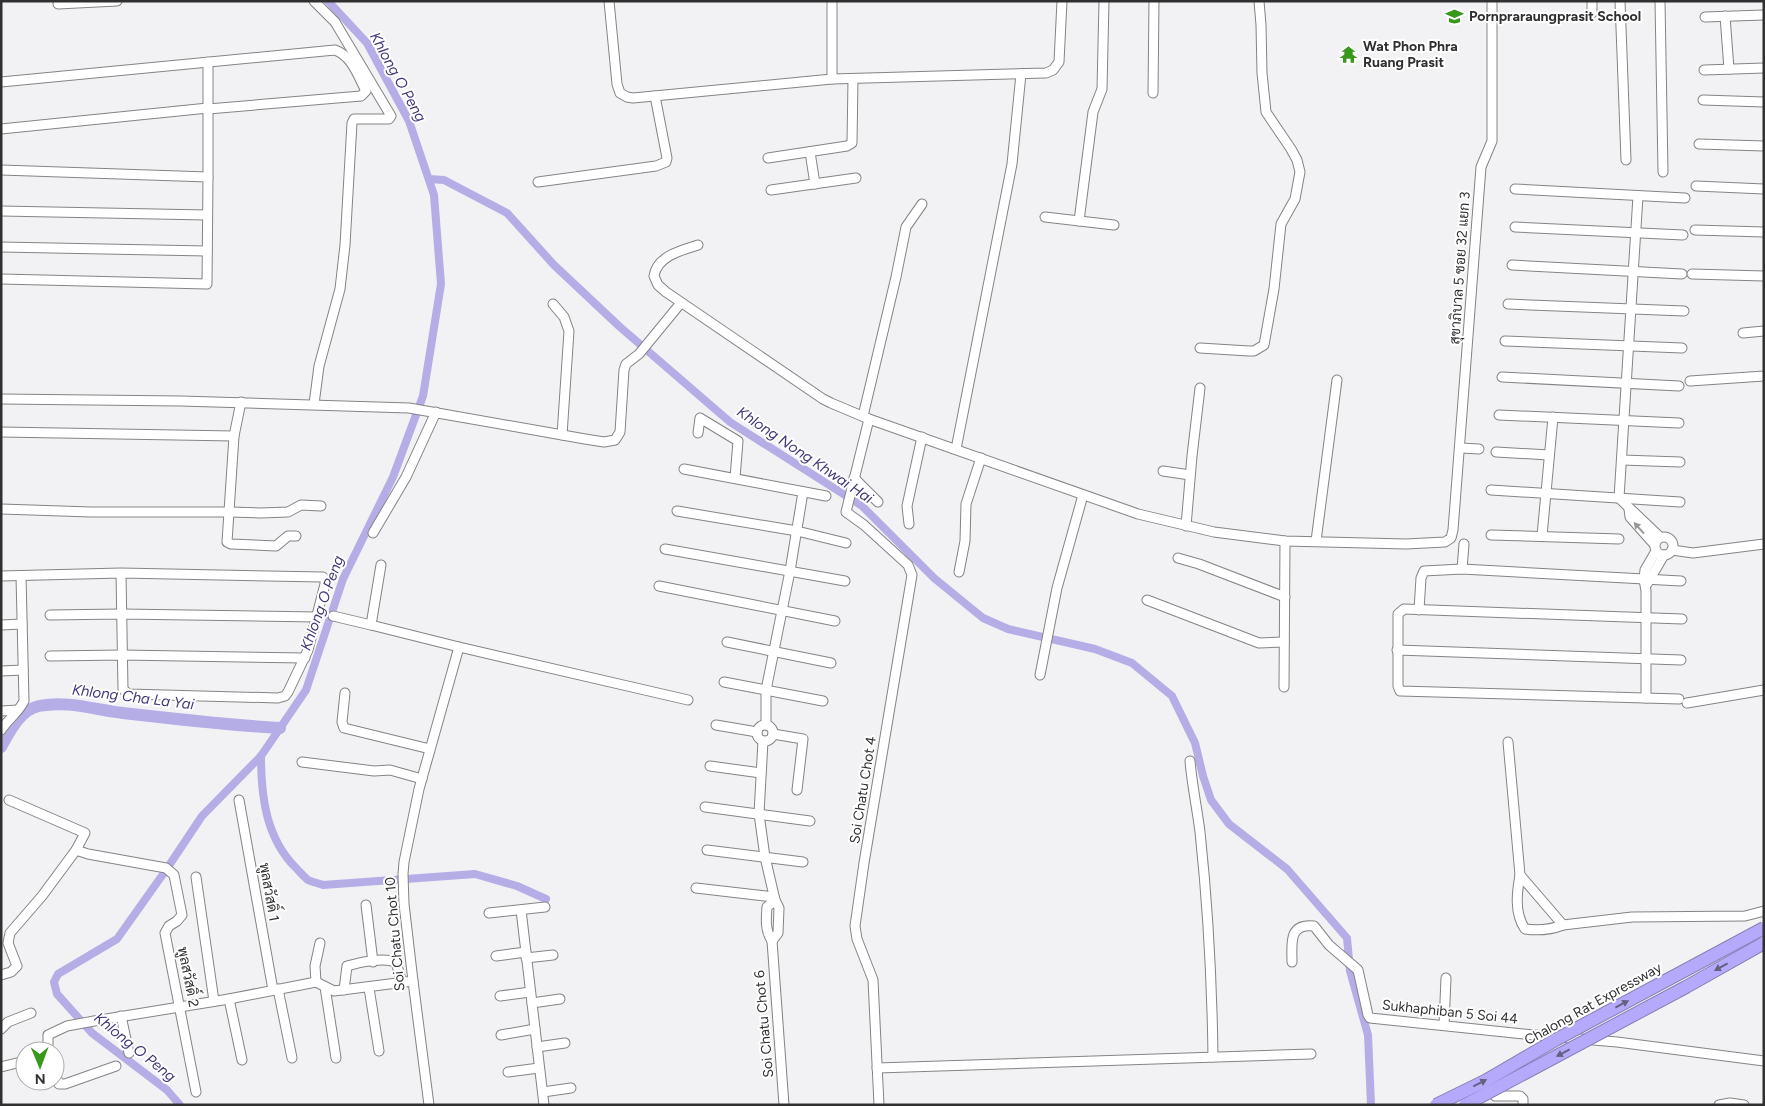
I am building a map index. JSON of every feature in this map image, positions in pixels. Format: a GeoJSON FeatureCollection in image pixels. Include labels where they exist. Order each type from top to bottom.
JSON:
{"type":"FeatureCollection","features":[{"type":"Feature","properties":{"kind":"highway","name":"Chalong Rat Expressway"},"geometry":{"type":"LineString","coordinates":[[1436,1105],[1485,1081],[1557,1039],[1764,928]]}},
{"type":"Feature","properties":{"kind":"highway","name":"Chalong Rat Expressway"},"geometry":{"type":"LineString","coordinates":[[1465,1105],[1764,943]]}},
{"type":"Feature","properties":{"kind":"street"},"geometry":{"type":"LineString","coordinates":[[58,4],[117,1]]}},
{"type":"Feature","properties":{"kind":"street"},"geometry":{"type":"LineString","coordinates":[[314,1],[335,22],[391,116],[389,118],[354,119],[352,123],[345,245],[340,288],[319,366],[314,404]]}},
{"type":"Feature","properties":{"kind":"street"},"geometry":{"type":"LineString","coordinates":[[609,1],[617,84],[620,93],[633,98],[832,79],[1046,73],[1057,67],[1061,54],[1062,1]]}},
{"type":"Feature","properties":{"kind":"street"},"geometry":{"type":"LineString","coordinates":[[832,1],[832,79]]}},
{"type":"Feature","properties":{"kind":"street"},"geometry":{"type":"LineString","coordinates":[[1079,221],[1093,112],[1102,89],[1104,1]]}},
{"type":"Feature","properties":{"kind":"street"},"geometry":{"type":"LineString","coordinates":[[1152,93],[1154,1]]}},
{"type":"Feature","properties":{"kind":"street"},"geometry":{"type":"LineString","coordinates":[[1200,348],[1249,352],[1264,345],[1274,288],[1281,224],[1295,199],[1299,181],[1300,172],[1297,160],[1266,112],[1262,73],[1259,1]]}},
{"type":"Feature","properties":{"kind":"street","name":"สุขาภิบาล 5 ซอย 32 แยก 3"},"geometry":{"type":"LineString","coordinates":[[1316,541],[1406,544],[1445,542],[1451,538],[1461,448],[1481,167],[1490,148],[1492,138],[1492,1]]}},
{"type":"Feature","properties":{"kind":"street"},"geometry":{"type":"LineString","coordinates":[[1592,1],[1592,13]]}},
{"type":"Feature","properties":{"kind":"street"},"geometry":{"type":"LineString","coordinates":[[1620,1],[1626,160]]}},
{"type":"Feature","properties":{"kind":"street"},"geometry":{"type":"LineString","coordinates":[[1660,1],[1662,172]]}},
{"type":"Feature","properties":{"kind":"street"},"geometry":{"type":"LineString","coordinates":[[1705,17],[1764,15]]}},
{"type":"Feature","properties":{"kind":"street"},"geometry":{"type":"LineString","coordinates":[[1725,16],[1729,69]]}},
{"type":"Feature","properties":{"kind":"street"},"geometry":{"type":"LineString","coordinates":[[1,82],[335,50],[342,53],[349,60],[366,91],[361,96],[1,129]]}},
{"type":"Feature","properties":{"kind":"street"},"geometry":{"type":"LineString","coordinates":[[1,279],[207,284],[208,62]]}},
{"type":"Feature","properties":{"kind":"street"},"geometry":{"type":"LineString","coordinates":[[1704,70],[1764,68]]}},
{"type":"Feature","properties":{"kind":"street"},"geometry":{"type":"LineString","coordinates":[[956,449],[1012,164],[1021,74]]}},
{"type":"Feature","properties":{"kind":"street"},"geometry":{"type":"LineString","coordinates":[[768,158],[847,146],[852,143],[853,78]]}},
{"type":"Feature","properties":{"kind":"street"},"geometry":{"type":"LineString","coordinates":[[538,182],[656,166],[666,162],[667,158],[655,96]]}},
{"type":"Feature","properties":{"kind":"street"},"geometry":{"type":"LineString","coordinates":[[1702,100],[1764,102]]}},
{"type":"Feature","properties":{"kind":"street"},"geometry":{"type":"LineString","coordinates":[[1699,144],[1764,146]]}},
{"type":"Feature","properties":{"kind":"street"},"geometry":{"type":"LineString","coordinates":[[810,152],[815,184]]}},
{"type":"Feature","properties":{"kind":"street"},"geometry":{"type":"LineString","coordinates":[[1,170],[208,177]]}},
{"type":"Feature","properties":{"kind":"street"},"geometry":{"type":"LineString","coordinates":[[771,190],[856,178]]}},
{"type":"Feature","properties":{"kind":"street"},"geometry":{"type":"LineString","coordinates":[[1696,186],[1764,189]]}},
{"type":"Feature","properties":{"kind":"street"},"geometry":{"type":"LineString","coordinates":[[1515,189],[1686,198]]}},
{"type":"Feature","properties":{"kind":"street"},"geometry":{"type":"LineString","coordinates":[[1638,196],[1619,498],[1629,509],[1635,512],[1661,547],[1693,553],[1764,544]]}},
{"type":"Feature","properties":{"kind":"street"},"geometry":{"type":"LineString","coordinates":[[878,502],[854,478],[906,227],[922,204]]}},
{"type":"Feature","properties":{"kind":"street"},"geometry":{"type":"LineString","coordinates":[[1,211],[208,215]]}},
{"type":"Feature","properties":{"kind":"street"},"geometry":{"type":"LineString","coordinates":[[1045,217],[1114,226]]}},
{"type":"Feature","properties":{"kind":"street"},"geometry":{"type":"LineString","coordinates":[[1515,227],[1683,236]]}},
{"type":"Feature","properties":{"kind":"street"},"geometry":{"type":"LineString","coordinates":[[1694,230],[1764,232]]}},
{"type":"Feature","properties":{"kind":"street"},"geometry":{"type":"LineString","coordinates":[[698,246],[668,257],[658,265],[654,276],[658,285],[680,304],[823,399],[866,417],[1138,514],[1214,532],[1285,541],[1316,541],[1337,380]]}},
{"type":"Feature","properties":{"kind":"street"},"geometry":{"type":"LineString","coordinates":[[1,247],[207,251]]}},
{"type":"Feature","properties":{"kind":"street"},"geometry":{"type":"LineString","coordinates":[[1512,265],[1682,274]]}},
{"type":"Feature","properties":{"kind":"street"},"geometry":{"type":"LineString","coordinates":[[1692,274],[1764,276]]}},
{"type":"Feature","properties":{"kind":"street"},"geometry":{"type":"LineString","coordinates":[[553,304],[564,317],[569,331],[562,435]]}},
{"type":"Feature","properties":{"kind":"street"},"geometry":{"type":"LineString","coordinates":[[1,399],[241,402],[409,408],[604,442],[615,440],[620,432],[626,364],[639,354],[680,304]]}},
{"type":"Feature","properties":{"kind":"street"},"geometry":{"type":"LineString","coordinates":[[1508,304],[1684,311]]}},
{"type":"Feature","properties":{"kind":"street"},"geometry":{"type":"LineString","coordinates":[[1743,333],[1764,331]]}},
{"type":"Feature","properties":{"kind":"street"},"geometry":{"type":"LineString","coordinates":[[1505,341],[1682,348]]}},
{"type":"Feature","properties":{"kind":"street"},"geometry":{"type":"LineString","coordinates":[[1502,376],[1679,386]]}},
{"type":"Feature","properties":{"kind":"street"},"geometry":{"type":"LineString","coordinates":[[1690,381],[1764,376]]}},
{"type":"Feature","properties":{"kind":"street"},"geometry":{"type":"LineString","coordinates":[[1186,526],[1200,388]]}},
{"type":"Feature","properties":{"kind":"street"},"geometry":{"type":"LineString","coordinates":[[241,402],[234,436],[228,543],[276,546],[288,536],[296,536]]}},
{"type":"Feature","properties":{"kind":"street"},"geometry":{"type":"LineString","coordinates":[[373,533],[406,477],[434,411]]}},
{"type":"Feature","properties":{"kind":"street"},"geometry":{"type":"LineString","coordinates":[[1499,415],[1679,423]]}},
{"type":"Feature","properties":{"kind":"street"},"geometry":{"type":"LineString","coordinates":[[698,433],[700,418],[738,441],[735,478]]}},
{"type":"Feature","properties":{"kind":"street"},"geometry":{"type":"LineString","coordinates":[[1542,536],[1553,418]]}},
{"type":"Feature","properties":{"kind":"street"},"geometry":{"type":"LineString","coordinates":[[1,432],[234,436]]}},
{"type":"Feature","properties":{"kind":"street"},"geometry":{"type":"LineString","coordinates":[[909,524],[907,506],[922,437]]}},
{"type":"Feature","properties":{"kind":"street"},"geometry":{"type":"LineString","coordinates":[[1461,448],[1480,449]]}},
{"type":"Feature","properties":{"kind":"street"},"geometry":{"type":"LineString","coordinates":[[1496,452],[1550,455]]}},
{"type":"Feature","properties":{"kind":"street"},"geometry":{"type":"LineString","coordinates":[[959,572],[965,541],[966,504],[981,458]]}},
{"type":"Feature","properties":{"kind":"street"},"geometry":{"type":"LineString","coordinates":[[1622,460],[1680,462]]}},
{"type":"Feature","properties":{"kind":"street"},"geometry":{"type":"LineString","coordinates":[[684,469],[826,496]]}},
{"type":"Feature","properties":{"kind":"street"},"geometry":{"type":"LineString","coordinates":[[1163,471],[1190,475]]}},
{"type":"Feature","properties":{"kind":"street","name":"Soi Chatu Chot 4"},"geometry":{"type":"LineString","coordinates":[[854,478],[846,512],[864,525],[908,565],[912,575],[855,926],[856,940],[873,980],[879,1105]]}},
{"type":"Feature","properties":{"kind":"street"},"geometry":{"type":"LineString","coordinates":[[1492,490],[1680,502]]}},
{"type":"Feature","properties":{"kind":"street"},"geometry":{"type":"LineString","coordinates":[[766,725],[766,690],[790,571],[803,492]]}},
{"type":"Feature","properties":{"kind":"street"},"geometry":{"type":"LineString","coordinates":[[1040,674],[1057,588],[1083,495]]}},
{"type":"Feature","properties":{"kind":"street"},"geometry":{"type":"LineString","coordinates":[[1,509],[91,512],[282,513],[302,506],[321,506]]}},
{"type":"Feature","properties":{"kind":"street"},"geometry":{"type":"LineString","coordinates":[[677,511],[797,531],[846,543]]}},
{"type":"Feature","properties":{"kind":"street"},"geometry":{"type":"LineString","coordinates":[[1491,535],[1619,539]]}},
{"type":"Feature","properties":{"kind":"street"},"geometry":{"type":"LineString","coordinates":[[1284,687],[1285,541]]}},
{"type":"Feature","properties":{"kind":"street"},"geometry":{"type":"LineString","coordinates":[[1462,569],[1464,544]]}},
{"type":"Feature","properties":{"kind":"street"},"geometry":{"type":"LineString","coordinates":[[1646,698],[1647,581],[1661,547]]}},
{"type":"Feature","properties":{"kind":"street"},"geometry":{"type":"LineString","coordinates":[[665,549],[845,581]]}},
{"type":"Feature","properties":{"kind":"street"},"geometry":{"type":"LineString","coordinates":[[1178,558],[1199,564],[1284,597]]}},
{"type":"Feature","properties":{"kind":"street"},"geometry":{"type":"LineString","coordinates":[[371,625],[381,564]]}},
{"type":"Feature","properties":{"kind":"street"},"geometry":{"type":"LineString","coordinates":[[1420,610],[1424,571],[1462,569],[1647,581],[1681,581]]}},
{"type":"Feature","properties":{"kind":"street"},"geometry":{"type":"LineString","coordinates":[[1,576],[121,573],[320,576],[325,580],[317,617],[305,658],[285,696],[278,698],[130,695],[123,689],[121,573]]}},
{"type":"Feature","properties":{"kind":"street"},"geometry":{"type":"LineString","coordinates":[[1,730],[6,721],[18,710],[24,701],[21,576]]}},
{"type":"Feature","properties":{"kind":"street"},"geometry":{"type":"LineString","coordinates":[[659,586],[835,621]]}},
{"type":"Feature","properties":{"kind":"street"},"geometry":{"type":"LineString","coordinates":[[1147,600],[1259,643],[1284,642]]}},
{"type":"Feature","properties":{"kind":"street"},"geometry":{"type":"LineString","coordinates":[[1682,619],[1404,609],[1398,614],[1398,686],[1404,692],[1646,698],[1683,701],[1764,690]]}},
{"type":"Feature","properties":{"kind":"street"},"geometry":{"type":"LineString","coordinates":[[50,615],[121,614],[317,617]]}},
{"type":"Feature","properties":{"kind":"street"},"geometry":{"type":"LineString","coordinates":[[333,616],[459,648],[688,700]]}},
{"type":"Feature","properties":{"kind":"street"},"geometry":{"type":"LineString","coordinates":[[1,625],[22,624]]}},
{"type":"Feature","properties":{"kind":"street"},"geometry":{"type":"LineString","coordinates":[[727,642],[831,663]]}},
{"type":"Feature","properties":{"kind":"street","name":"Soi Chatu Chot 10"},"geometry":{"type":"LineString","coordinates":[[429,1105],[404,904],[404,862],[422,779],[459,648]]}},
{"type":"Feature","properties":{"kind":"street"},"geometry":{"type":"LineString","coordinates":[[1397,650],[1681,660]]}},
{"type":"Feature","properties":{"kind":"street"},"geometry":{"type":"LineString","coordinates":[[50,656],[122,655],[305,658]]}},
{"type":"Feature","properties":{"kind":"street"},"geometry":{"type":"LineString","coordinates":[[1,671],[23,670]]}},
{"type":"Feature","properties":{"kind":"street"},"geometry":{"type":"LineString","coordinates":[[724,682],[823,701]]}},
{"type":"Feature","properties":{"kind":"street"},"geometry":{"type":"LineString","coordinates":[[345,693],[342,722],[344,728],[430,749]]}},
{"type":"Feature","properties":{"kind":"street"},"geometry":{"type":"LineString","coordinates":[[1,710],[18,710]]}},
{"type":"Feature","properties":{"kind":"street"},"geometry":{"type":"LineString","coordinates":[[716,725],[757,732]]}},
{"type":"Feature","properties":{"kind":"street"},"geometry":{"type":"LineString","coordinates":[[766,725],[760,727],[757,732],[758,738],[763,741],[770,739],[773,734]]}},
{"type":"Feature","properties":{"kind":"street"},"geometry":{"type":"LineString","coordinates":[[766,725],[771,728],[773,734]]}},
{"type":"Feature","properties":{"kind":"street"},"geometry":{"type":"LineString","coordinates":[[773,734],[804,739],[797,790]]}},
{"type":"Feature","properties":{"kind":"street"},"geometry":{"type":"LineString","coordinates":[[696,888],[775,898],[765,857],[759,814],[763,741]]}},
{"type":"Feature","properties":{"kind":"street"},"geometry":{"type":"LineString","coordinates":[[1508,742],[1520,875],[1517,898],[1521,923],[1525,929],[1536,931],[1563,925],[1632,917],[1745,916],[1764,910]]}},
{"type":"Feature","properties":{"kind":"street"},"geometry":{"type":"LineString","coordinates":[[1190,761],[1192,785],[1199,821],[1206,908],[1213,1057]]}},
{"type":"Feature","properties":{"kind":"street"},"geometry":{"type":"LineString","coordinates":[[302,762],[374,771],[390,770],[422,779]]}},
{"type":"Feature","properties":{"kind":"street"},"geometry":{"type":"LineString","coordinates":[[710,766],[761,774]]}},
{"type":"Feature","properties":{"kind":"street"},"geometry":{"type":"LineString","coordinates":[[1,976],[11,972],[17,966],[8,943],[10,933],[42,896],[76,850],[85,832],[9,800]]}},
{"type":"Feature","properties":{"kind":"street","name":"พูลสวัสดิ์ 1"},"geometry":{"type":"LineString","coordinates":[[239,800],[276,989],[292,1058]]}},
{"type":"Feature","properties":{"kind":"street"},"geometry":{"type":"LineString","coordinates":[[705,807],[810,821]]}},
{"type":"Feature","properties":{"kind":"street","name":"พูลสวัสดิ์ 2"},"geometry":{"type":"LineString","coordinates":[[76,850],[88,854],[166,868],[174,875],[182,915],[180,919],[169,926],[165,933],[196,1092]]}},
{"type":"Feature","properties":{"kind":"street"},"geometry":{"type":"LineString","coordinates":[[707,850],[803,862]]}},
{"type":"Feature","properties":{"kind":"street"},"geometry":{"type":"LineString","coordinates":[[1520,875],[1563,925]]}},
{"type":"Feature","properties":{"kind":"street"},"geometry":{"type":"LineString","coordinates":[[196,878],[214,1001]]}},
{"type":"Feature","properties":{"kind":"street","name":"Soi Chatu Chot 6"},"geometry":{"type":"LineString","coordinates":[[775,898],[779,908],[778,933],[772,941],[784,1105]]}},
{"type":"Feature","properties":{"kind":"street"},"geometry":{"type":"LineString","coordinates":[[366,905],[374,962]]}},
{"type":"Feature","properties":{"kind":"street"},"geometry":{"type":"LineString","coordinates":[[489,913],[545,907]]}},
{"type":"Feature","properties":{"kind":"street"},"geometry":{"type":"LineString","coordinates":[[521,910],[544,1105]]}},
{"type":"Feature","properties":{"kind":"street","name":"Sukhaphiban 5 Soi 44"},"geometry":{"type":"LineString","coordinates":[[1292,962],[1292,942],[1295,932],[1299,927],[1314,926],[1329,945],[1358,970],[1370,1018],[1617,1042],[1764,1061]]}},
{"type":"Feature","properties":{"kind":"street"},"geometry":{"type":"LineString","coordinates":[[316,982],[315,966],[320,943]]}},
{"type":"Feature","properties":{"kind":"street"},"geometry":{"type":"LineString","coordinates":[[496,956],[553,955]]}},
{"type":"Feature","properties":{"kind":"street"},"geometry":{"type":"LineString","coordinates":[[344,990],[346,966],[388,960],[396,962],[402,983]]}},
{"type":"Feature","properties":{"kind":"street"},"geometry":{"type":"LineString","coordinates":[[1444,1025],[1446,978]]}},
{"type":"Feature","properties":{"kind":"street"},"geometry":{"type":"LineString","coordinates":[[47,1041],[48,1035],[67,1026],[229,999],[316,982],[334,992],[413,982]]}},
{"type":"Feature","properties":{"kind":"street"},"geometry":{"type":"LineString","coordinates":[[325,987],[336,1058]]}},
{"type":"Feature","properties":{"kind":"street"},"geometry":{"type":"LineString","coordinates":[[369,988],[379,1051]]}},
{"type":"Feature","properties":{"kind":"street"},"geometry":{"type":"LineString","coordinates":[[500,996],[530,992]]}},
{"type":"Feature","properties":{"kind":"street"},"geometry":{"type":"LineString","coordinates":[[229,999],[242,1060]]}},
{"type":"Feature","properties":{"kind":"street"},"geometry":{"type":"LineString","coordinates":[[532,1003],[560,999]]}},
{"type":"Feature","properties":{"kind":"street"},"geometry":{"type":"LineString","coordinates":[[1,1028],[8,1022],[31,1013]]}},
{"type":"Feature","properties":{"kind":"street"},"geometry":{"type":"LineString","coordinates":[[121,1016],[128,1053]]}},
{"type":"Feature","properties":{"kind":"street"},"geometry":{"type":"LineString","coordinates":[[501,1035],[535,1029]]}},
{"type":"Feature","properties":{"kind":"street"},"geometry":{"type":"LineString","coordinates":[[537,1047],[565,1043]]}},
{"type":"Feature","properties":{"kind":"street"},"geometry":{"type":"LineString","coordinates":[[877,1068],[1311,1054]]}},
{"type":"Feature","properties":{"kind":"street"},"geometry":{"type":"LineString","coordinates":[[1,1067],[15,1064]]}},
{"type":"Feature","properties":{"kind":"street"},"geometry":{"type":"LineString","coordinates":[[65,1084],[116,1066]]}},
{"type":"Feature","properties":{"kind":"street"},"geometry":{"type":"LineString","coordinates":[[508,1072],[540,1068]]}},
{"type":"Feature","properties":{"kind":"street"},"geometry":{"type":"LineString","coordinates":[[543,1092],[571,1088]]}},
{"type":"Feature","properties":{"kind":"street"},"geometry":{"type":"LineString","coordinates":[[1495,1096],[1520,1096],[1523,1099],[1523,1105]]}},
{"type":"Feature","properties":{"kind":"street"},"geometry":{"type":"LineString","coordinates":[[1719,1105],[1744,1105]]}},
{"type":"Feature","properties":{"kind":"waterway","name":"Khlong O Peng"},"geometry":{"type":"LineString","coordinates":[[180,1105],[167,1090],[92,1033],[57,994],[54,982],[58,974],[117,939],[202,816],[261,756],[306,690],[343,579],[393,477],[423,396],[441,284],[434,195],[409,121],[367,43],[328,1]]}},
{"type":"Feature","properties":{"kind":"waterway","name":"Khlong Nong Khwai Hai"},"geometry":{"type":"LineString","coordinates":[[429,179],[444,180],[507,213],[554,265],[620,327],[730,422],[862,506],[934,578],[983,618],[1008,629],[1095,649],[1132,663],[1172,696],[1195,743],[1211,800],[1229,824],[1287,869],[1347,938],[1350,971],[1368,1035],[1371,1105]]}},
{"type":"Feature","properties":{"kind":"waterway","name":"Khlong Cha La Yai"},"geometry":{"type":"LineString","coordinates":[[1,747],[16,722],[26,712],[32,708],[50,704],[81,706],[113,712],[221,724],[280,728]]}},
{"type":"Feature","properties":{"kind":"waterway"},"geometry":{"type":"LineString","coordinates":[[261,756],[264,802],[272,831],[287,857],[308,880],[323,885],[475,874],[517,886],[546,899]]}},
{"type":"Feature","properties":{"kind":"place","name":"Pornpraraungprasit School"},"geometry":{"type":"Point","coordinates":[1455,16]}},
{"type":"Feature","properties":{"kind":"place","name":"Wat Phon Phra Ruang Prasit"},"geometry":{"type":"Point","coordinates":[1349,54]}}]}
